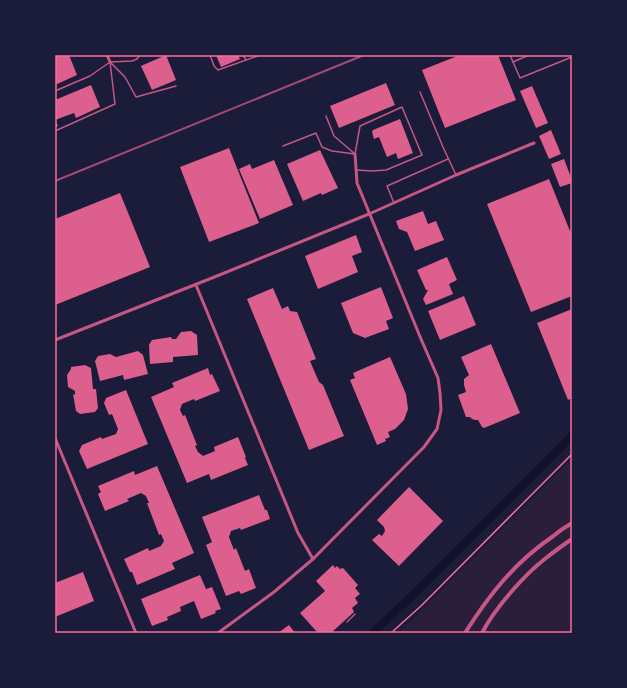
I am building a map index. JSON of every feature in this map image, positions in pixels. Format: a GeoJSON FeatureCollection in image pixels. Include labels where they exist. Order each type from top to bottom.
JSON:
{"type":"FeatureCollection","features":[{"type":"Feature","properties":{"kind":"street"},"geometry":{"type":"LineString","coordinates":[[107,55],[110,62]]}},
{"type":"Feature","properties":{"kind":"street"},"geometry":{"type":"LineString","coordinates":[[55,340],[196,285],[369,214],[456,175],[534,143]]}},
{"type":"Feature","properties":{"kind":"street"},"geometry":{"type":"LineString","coordinates":[[218,633],[274,592],[313,559],[424,447],[437,429],[441,410],[438,378],[420,338],[357,183],[355,154]]}},
{"type":"Feature","properties":{"kind":"street"},"geometry":{"type":"LineString","coordinates":[[196,285],[298,533],[313,559]]}},
{"type":"Feature","properties":{"kind":"street"},"geometry":{"type":"LineString","coordinates":[[55,438],[136,633]]}},
{"type":"Feature","properties":{"kind":"street"},"geometry":{"type":"LineString","coordinates":[[465,633],[477,614],[512,570],[534,550],[572,523]]}},
{"type":"Feature","properties":{"kind":"street"},"geometry":{"type":"LineString","coordinates":[[482,633],[496,611],[523,580],[546,558],[572,540]]}},
{"type":"Feature","properties":{"kind":"lane"},"geometry":{"type":"LineString","coordinates":[[55,91],[90,76],[110,62],[132,61],[138,59],[140,56],[139,55]]}},
{"type":"Feature","properties":{"kind":"lane"},"geometry":{"type":"LineString","coordinates":[[210,55],[214,66],[218,70],[260,55]]}},
{"type":"Feature","properties":{"kind":"lane"},"geometry":{"type":"LineString","coordinates":[[244,55],[246,60]]}},
{"type":"Feature","properties":{"kind":"lane"},"geometry":{"type":"LineString","coordinates":[[510,55],[520,78],[572,57]]}},
{"type":"Feature","properties":{"kind":"lane"},"geometry":{"type":"LineString","coordinates":[[513,62],[529,55]]}},
{"type":"Feature","properties":{"kind":"lane"},"geometry":{"type":"LineString","coordinates":[[110,62],[125,76],[136,97],[176,86]]}},
{"type":"Feature","properties":{"kind":"lane"},"geometry":{"type":"LineString","coordinates":[[55,131],[115,104],[110,62]]}},
{"type":"Feature","properties":{"kind":"lane"},"geometry":{"type":"LineString","coordinates":[[420,92],[456,175]]}},
{"type":"Feature","properties":{"kind":"lane"},"geometry":{"type":"LineString","coordinates":[[355,154],[360,126],[402,107],[422,155],[386,170],[356,170]]}},
{"type":"Feature","properties":{"kind":"lane"},"geometry":{"type":"LineString","coordinates":[[326,116],[334,136],[355,154]]}},
{"type":"Feature","properties":{"kind":"lane"},"geometry":{"type":"LineString","coordinates":[[283,146],[316,133],[322,147],[332,151],[355,154]]}},
{"type":"Feature","properties":{"kind":"lane"},"geometry":{"type":"LineString","coordinates":[[394,203],[387,186],[448,159]]}},
{"type":"Feature","properties":{"kind":"lane"},"geometry":{"type":"LineString","coordinates":[[347,622],[355,614]]}},
{"type":"Feature","properties":{"kind":"path"},"geometry":{"type":"LineString","coordinates":[[391,633],[427,600],[572,454]]}},
{"type":"Feature","properties":{"kind":"shaded area"},"geometry":{"type":"Polygon","coordinates":[[[572,459],[572,633],[399,633],[572,459]]]}},
{"type":"Feature","properties":{"kind":"building"},"geometry":{"type":"Polygon","coordinates":[[[59,55],[69,55],[77,75],[55,85],[55,57],[59,55]]]}},
{"type":"Feature","properties":{"kind":"building"},"geometry":{"type":"Polygon","coordinates":[[[166,55],[176,80],[152,90],[141,66],[166,55]]]}},
{"type":"Feature","properties":{"kind":"building"},"geometry":{"type":"Polygon","coordinates":[[[216,55],[238,55],[240,59],[221,67],[216,55]]]}},
{"type":"Feature","properties":{"kind":"building"},"geometry":{"type":"Polygon","coordinates":[[[460,55],[498,55],[516,100],[445,128],[422,70],[460,55]]]}},
{"type":"Feature","properties":{"kind":"building"},"geometry":{"type":"Polygon","coordinates":[[[386,83],[395,105],[339,128],[330,106],[386,83]]]}},
{"type":"Feature","properties":{"kind":"building"},"geometry":{"type":"Polygon","coordinates":[[[91,85],[100,107],[76,118],[74,113],[55,120],[55,100],[91,85]]]}},
{"type":"Feature","properties":{"kind":"building"},"geometry":{"type":"Polygon","coordinates":[[[532,86],[548,123],[536,128],[520,91],[532,86]]]}},
{"type":"Feature","properties":{"kind":"building"},"geometry":{"type":"Polygon","coordinates":[[[400,119],[413,153],[398,159],[396,153],[387,157],[379,137],[374,139],[372,132],[373,130],[400,119]]]}},
{"type":"Feature","properties":{"kind":"building"},"geometry":{"type":"Polygon","coordinates":[[[55,120],[58,126],[55,127],[55,120]]]}},
{"type":"Feature","properties":{"kind":"building"},"geometry":{"type":"Polygon","coordinates":[[[551,130],[561,154],[549,159],[539,136],[551,130]]]}},
{"type":"Feature","properties":{"kind":"building"},"geometry":{"type":"Polygon","coordinates":[[[229,148],[259,223],[209,242],[180,167],[229,148]]]}},
{"type":"Feature","properties":{"kind":"building"},"geometry":{"type":"Polygon","coordinates":[[[320,150],[338,188],[322,195],[321,193],[303,201],[287,164],[320,150]]]}},
{"type":"Feature","properties":{"kind":"building"},"geometry":{"type":"Polygon","coordinates":[[[564,159],[572,183],[560,187],[551,164],[564,159]]]}},
{"type":"Feature","properties":{"kind":"building"},"geometry":{"type":"Polygon","coordinates":[[[274,160],[293,205],[260,219],[239,169],[250,164],[252,169],[274,160]]]}},
{"type":"Feature","properties":{"kind":"building"},"geometry":{"type":"Polygon","coordinates":[[[549,179],[572,236],[572,296],[531,312],[487,204],[549,179]]]}},
{"type":"Feature","properties":{"kind":"building"},"geometry":{"type":"Polygon","coordinates":[[[120,193],[150,267],[55,305],[55,219],[120,193]]]}},
{"type":"Feature","properties":{"kind":"building"},"geometry":{"type":"Polygon","coordinates":[[[423,211],[428,224],[436,221],[444,240],[415,251],[407,232],[399,229],[396,221],[423,211]]]}},
{"type":"Feature","properties":{"kind":"building"},"geometry":{"type":"Polygon","coordinates":[[[356,235],[362,252],[352,256],[358,272],[318,289],[305,256],[356,235]]]}},
{"type":"Feature","properties":{"kind":"building"},"geometry":{"type":"Polygon","coordinates":[[[447,257],[457,280],[449,284],[453,294],[426,305],[423,299],[428,290],[426,290],[417,270],[447,257]]]}},
{"type":"Feature","properties":{"kind":"building"},"geometry":{"type":"Polygon","coordinates":[[[381,287],[393,318],[386,321],[389,329],[365,338],[353,333],[341,303],[381,287]]]}},
{"type":"Feature","properties":{"kind":"building"},"geometry":{"type":"Polygon","coordinates":[[[273,288],[282,309],[288,306],[290,311],[297,312],[316,359],[310,361],[319,382],[323,385],[344,436],[309,450],[247,299],[273,288]]]}},
{"type":"Feature","properties":{"kind":"building"},"geometry":{"type":"Polygon","coordinates":[[[464,296],[476,325],[440,340],[428,311],[464,296]]]}},
{"type":"Feature","properties":{"kind":"building"},"geometry":{"type":"Polygon","coordinates":[[[572,309],[572,398],[568,400],[537,323],[572,309]]]}},
{"type":"Feature","properties":{"kind":"building"},"geometry":{"type":"Polygon","coordinates":[[[191,331],[197,335],[198,355],[173,357],[173,362],[150,364],[149,345],[152,340],[171,337],[172,339],[176,339],[181,332],[191,331]]]}},
{"type":"Feature","properties":{"kind":"building"},"geometry":{"type":"Polygon","coordinates":[[[491,344],[520,413],[484,428],[478,420],[466,417],[458,395],[466,392],[464,379],[469,375],[461,357],[491,344]]]}},
{"type":"Feature","properties":{"kind":"building"},"geometry":{"type":"Polygon","coordinates":[[[138,351],[143,355],[148,374],[124,380],[123,375],[100,381],[95,361],[98,356],[110,354],[116,357],[138,351]]]}},
{"type":"Feature","properties":{"kind":"building"},"geometry":{"type":"Polygon","coordinates":[[[390,357],[406,394],[408,409],[404,420],[395,429],[388,432],[390,437],[385,439],[386,441],[377,445],[350,380],[355,378],[353,373],[390,357]]]}},
{"type":"Feature","properties":{"kind":"building"},"geometry":{"type":"Polygon","coordinates":[[[85,365],[91,368],[93,389],[96,389],[98,408],[95,412],[80,414],[76,411],[73,394],[75,395],[75,391],[68,387],[67,375],[71,367],[85,365]]]}},
{"type":"Feature","properties":{"kind":"building"},"geometry":{"type":"Polygon","coordinates":[[[208,368],[210,375],[212,374],[220,391],[195,401],[194,399],[182,404],[180,410],[183,416],[185,415],[197,445],[195,446],[198,452],[203,456],[215,451],[214,447],[238,437],[248,465],[211,480],[209,474],[187,483],[151,397],[174,387],[172,383],[208,368]]]}},
{"type":"Feature","properties":{"kind":"building"},"geometry":{"type":"Polygon","coordinates":[[[126,390],[148,444],[87,469],[79,451],[82,445],[101,437],[102,439],[116,434],[118,429],[112,414],[109,415],[104,403],[106,398],[126,390]]]}},
{"type":"Feature","properties":{"kind":"building"},"geometry":{"type":"Polygon","coordinates":[[[157,466],[194,553],[172,563],[175,569],[137,585],[132,572],[130,572],[124,559],[148,548],[149,551],[161,546],[164,541],[161,534],[159,535],[147,503],[149,503],[146,496],[141,493],[127,499],[129,501],[105,511],[98,494],[101,492],[98,486],[134,471],[135,475],[157,466]]]}},
{"type":"Feature","properties":{"kind":"building"},"geometry":{"type":"Polygon","coordinates":[[[409,487],[443,521],[399,566],[372,540],[379,534],[382,536],[385,531],[384,527],[377,520],[409,487]]]}},
{"type":"Feature","properties":{"kind":"building"},"geometry":{"type":"Polygon","coordinates":[[[259,495],[270,519],[241,530],[240,528],[231,531],[229,537],[234,550],[236,548],[245,571],[249,569],[256,588],[241,594],[239,591],[226,596],[206,545],[212,542],[202,517],[259,495]]]}},
{"type":"Feature","properties":{"kind":"building"},"geometry":{"type":"Polygon","coordinates":[[[333,565],[335,568],[337,566],[340,569],[343,568],[358,585],[355,588],[360,594],[355,598],[358,603],[352,608],[354,612],[331,633],[318,633],[300,613],[325,591],[316,581],[333,565]]]}},
{"type":"Feature","properties":{"kind":"building"},"geometry":{"type":"Polygon","coordinates":[[[83,572],[94,601],[55,617],[55,583],[83,572]]]}},
{"type":"Feature","properties":{"kind":"building"},"geometry":{"type":"Polygon","coordinates":[[[200,575],[206,589],[212,587],[221,609],[215,611],[216,613],[201,619],[194,601],[180,607],[181,611],[167,617],[168,620],[152,626],[141,599],[200,575]]]}},
{"type":"Feature","properties":{"kind":"building"},"geometry":{"type":"Polygon","coordinates":[[[289,625],[295,633],[278,633],[289,625]]]}},
{"type":"Feature","properties":{"kind":"waterway"},"geometry":{"type":"LineString","coordinates":[[373,633],[572,436]]}},
{"type":"Feature","properties":{"kind":"railway"},"geometry":{"type":"LineString","coordinates":[[55,181],[364,55]]}}]}
